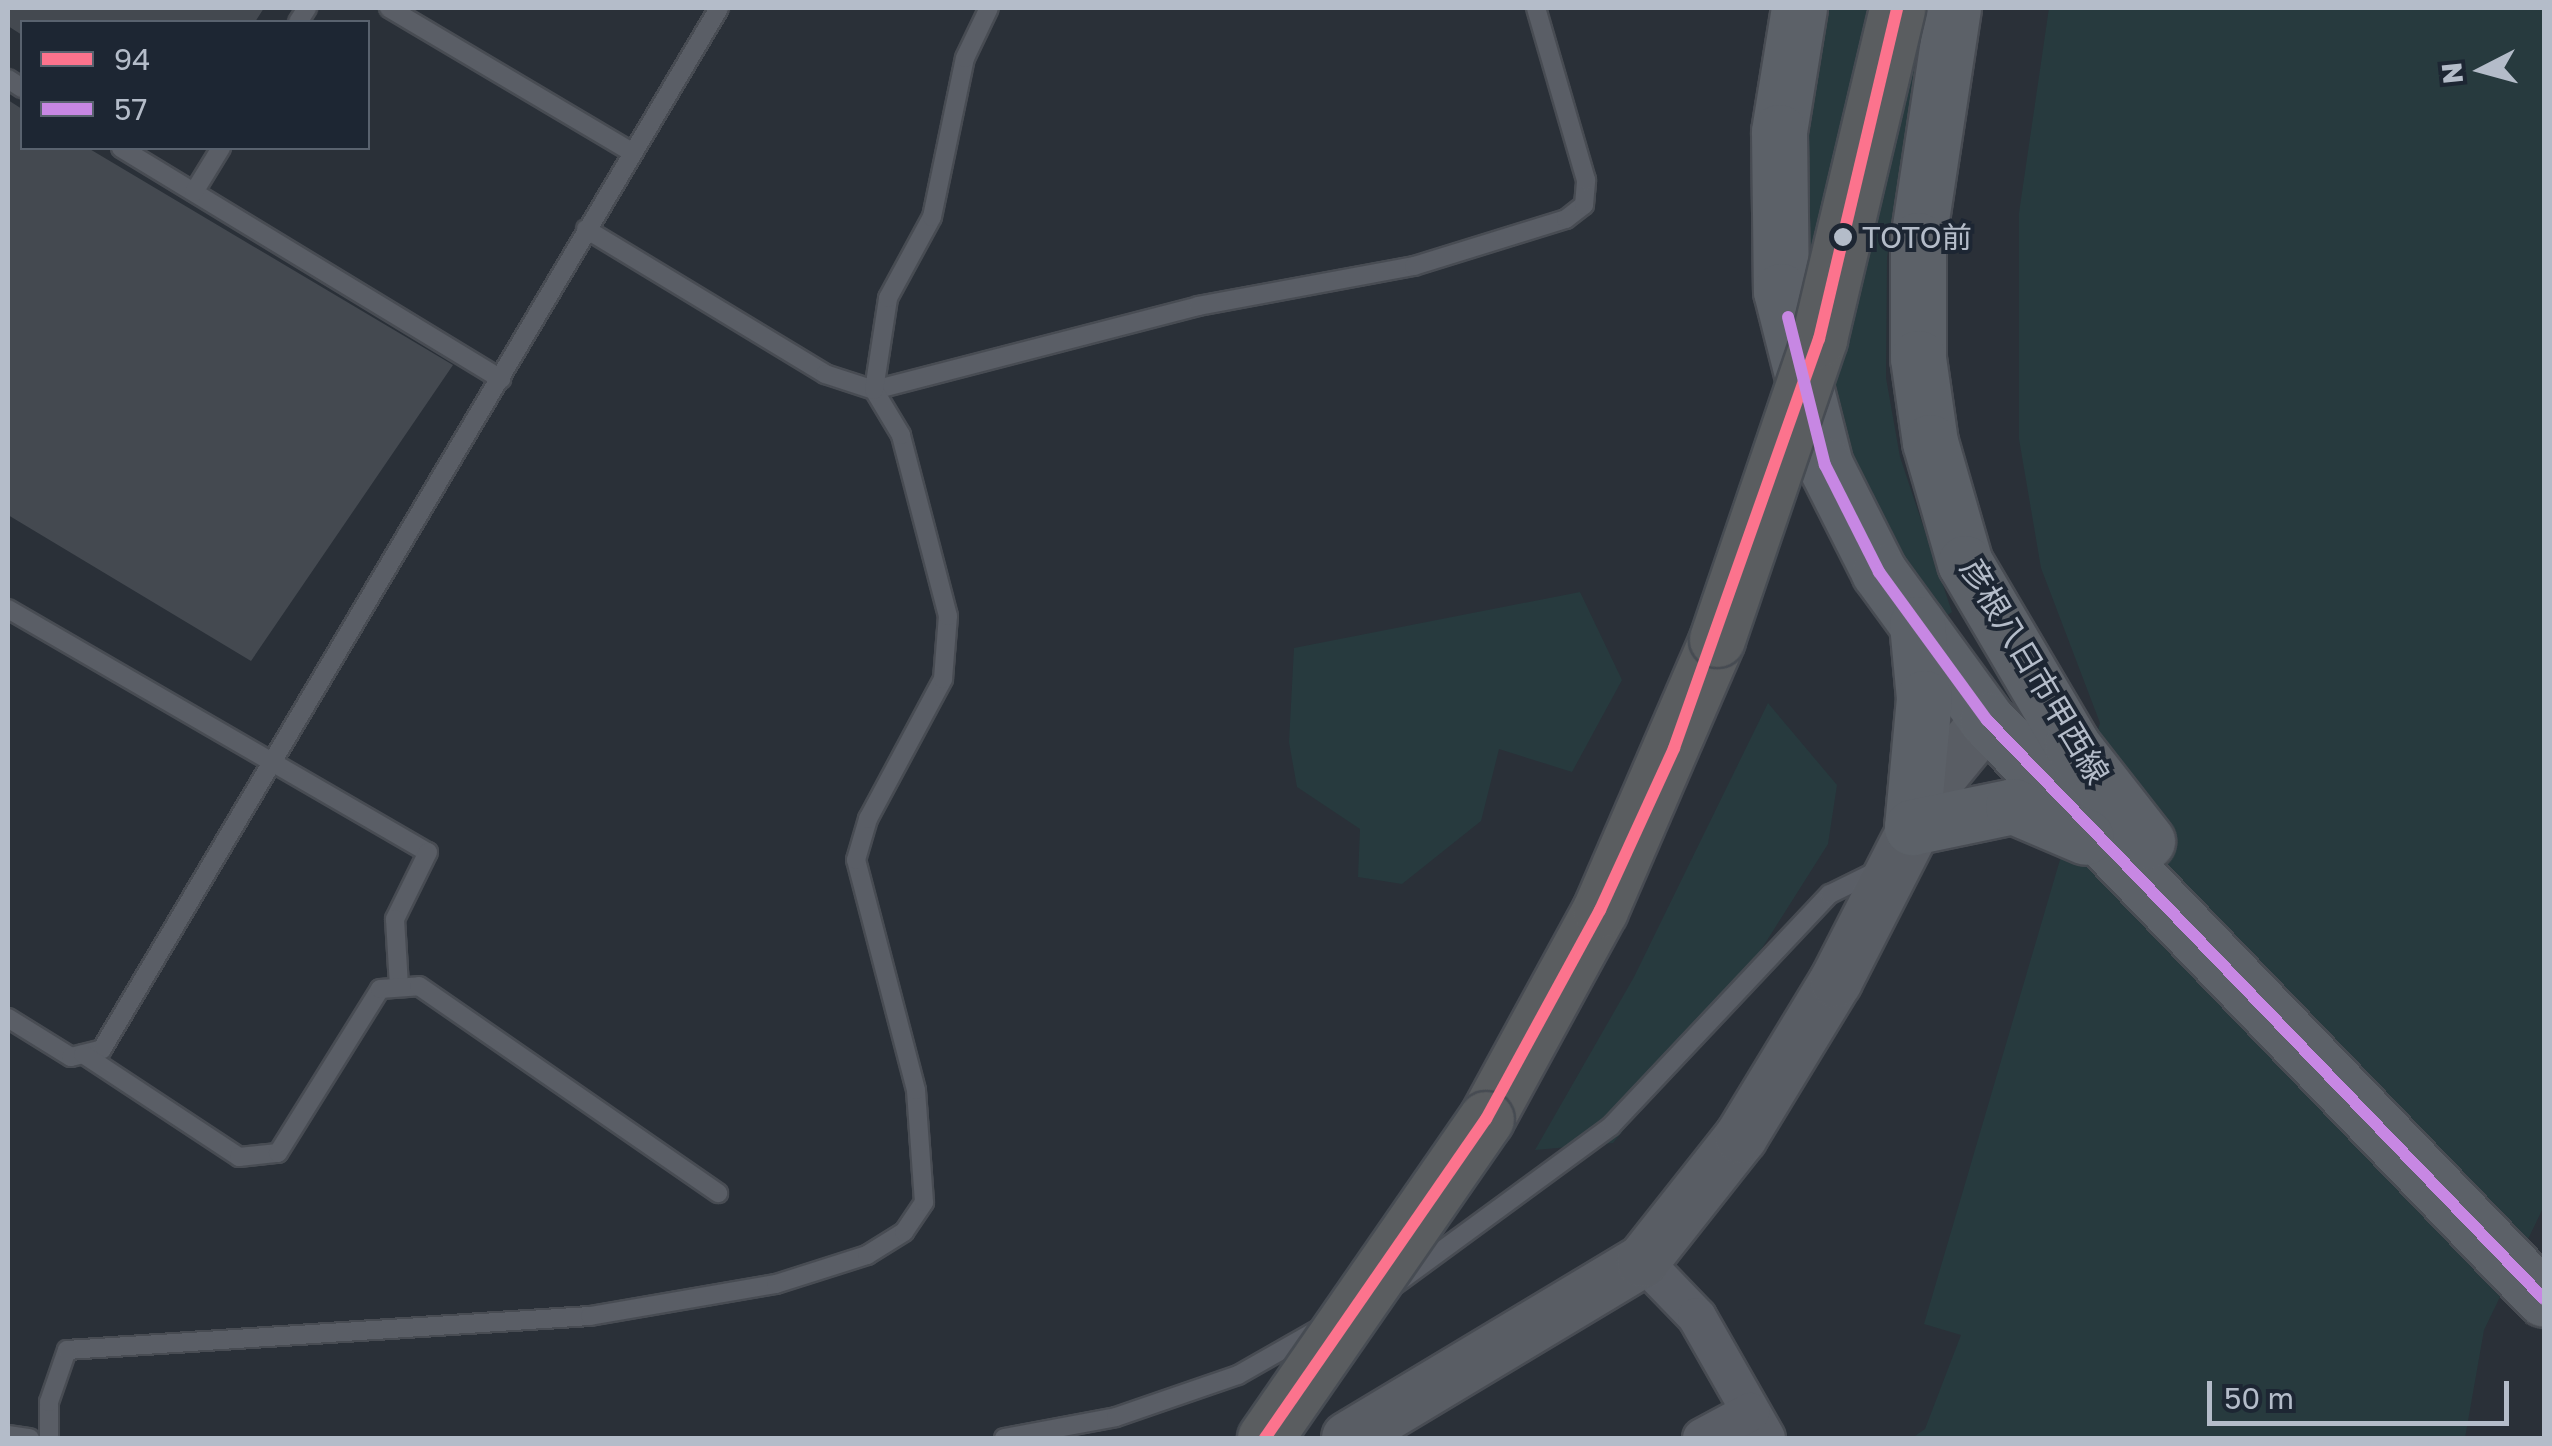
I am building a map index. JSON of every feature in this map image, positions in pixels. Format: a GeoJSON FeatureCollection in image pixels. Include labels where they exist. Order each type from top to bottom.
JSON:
{"type":"FeatureCollection","features":[{"type":"Feature","properties":{"kind":"highway"},"geometry":{"type":"LineString","coordinates":[[1265,1438],[1486,1119],[1600,910],[1674,748],[1716,639],[1819,339],[1897,8]]}},
{"type":"Feature","properties":{"kind":"main road","name":"彦根八日市甲西線"},"geometry":{"type":"LineString","coordinates":[[1799,8],[1779,132],[1782,291],[1825,464],[1917,624],[1987,720],[2060,785],[2166,865],[2213,950]]}},
{"type":"Feature","properties":{"kind":"main road","name":"彦根八日市甲西線"},"geometry":{"type":"LineString","coordinates":[[1953,8],[1918,240],[1918,358],[1930,442],[1966,563],[2060,785],[2116,853],[2544,1299]]}},
{"type":"Feature","properties":{"kind":"main road"},"geometry":{"type":"LineString","coordinates":[[1966,563],[1987,720]]}},
{"type":"Feature","properties":{"kind":"main road"},"geometry":{"type":"LineString","coordinates":[[1917,624],[1924,698],[1901,845],[2013,806],[2060,785]]}},
{"type":"Feature","properties":{"kind":"street"},"geometry":{"type":"LineString","coordinates":[[1348,1438],[1644,1261],[1740,1137],[1836,981],[1901,845],[1987,720]]}},
{"type":"Feature","properties":{"kind":"street"},"geometry":{"type":"LineString","coordinates":[[1644,1261],[1696,1317],[1758,1425],[1702,1438]]}},
{"type":"Feature","properties":{"kind":"lane"},"geometry":{"type":"LineString","coordinates":[[389,8],[632,152]]}},
{"type":"Feature","properties":{"kind":"lane"},"geometry":{"type":"LineString","coordinates":[[8,1018],[70,1057],[102,1050],[719,8]]}},
{"type":"Feature","properties":{"kind":"lane"},"geometry":{"type":"LineString","coordinates":[[49,1438],[49,1402],[67,1350],[590,1316],[776,1284],[904,1232],[924,1202],[927,1152],[856,860],[868,820],[943,679],[948,616],[901,436],[874,390],[888,298],[932,217],[965,58],[989,8]]}},
{"type":"Feature","properties":{"kind":"lane"},"geometry":{"type":"LineString","coordinates":[[586,229],[826,374],[874,390],[1198,306],[1414,266],[1566,219],[1584,205],[1586,180],[1536,8]]}},
{"type":"Feature","properties":{"kind":"lane"},"geometry":{"type":"LineString","coordinates":[[124,150],[501,379]]}},
{"type":"Feature","properties":{"kind":"lane"},"geometry":{"type":"LineString","coordinates":[[194,192],[220,150]]}},
{"type":"Feature","properties":{"kind":"lane"},"geometry":{"type":"LineString","coordinates":[[8,609],[428,852],[395,919],[399,986]]}},
{"type":"Feature","properties":{"kind":"lane"},"geometry":{"type":"LineString","coordinates":[[1004,1438],[1116,1417],[1238,1375],[1420,1270],[1611,1126],[1830,894],[1901,845]]}},
{"type":"Feature","properties":{"kind":"lane"},"geometry":{"type":"LineString","coordinates":[[83,1054],[239,1158],[278,1154],[380,988],[419,986],[718,1194]]}},
{"type":"Feature","properties":{"kind":"lane"},"geometry":{"type":"LineString","coordinates":[[8,1434],[30,1438]]}},
{"type":"Feature","properties":{"kind":"green space"},"geometry":{"type":"Polygon","coordinates":[[[1807,8],[1932,8],[1887,257],[1886,378],[1900,457],[1952,612],[1930,627],[1872,533],[1789,283],[1807,8]]]}},
{"type":"Feature","properties":{"kind":"green space"},"geometry":{"type":"Polygon","coordinates":[[[2049,8],[2544,8],[2544,1206],[2484,1330],[2465,1438],[1912,1438],[1925,1429],[1961,1335],[1924,1324],[2100,723],[2041,568],[2019,439],[2019,213],[2049,8]]]}},
{"type":"Feature","properties":{"kind":"green space"},"geometry":{"type":"Polygon","coordinates":[[[1580,592],[1622,680],[1572,772],[1499,749],[1481,821],[1402,884],[1358,877],[1360,829],[1297,787],[1289,742],[1294,648],[1580,592]]]}},
{"type":"Feature","properties":{"kind":"green space"},"geometry":{"type":"Polygon","coordinates":[[[1768,703],[1837,785],[1828,844],[1735,991],[1613,1143],[1535,1150],[1634,977],[1768,703]]]}},
{"type":"Feature","properties":{"kind":"building"},"geometry":{"type":"Polygon","coordinates":[[[8,8],[264,8],[256,20],[20,20],[20,34],[8,26],[8,8]]]}},
{"type":"Feature","properties":{"kind":"building"},"geometry":{"type":"Polygon","coordinates":[[[8,100],[20,108],[20,150],[91,150],[453,365],[251,661],[8,515],[8,100]]]}},
{"type":"Feature","properties":{"kind":"transit line","name":"94"},"geometry":{"type":"LineString","coordinates":[[1265,1438],[1486,1119],[1600,910],[1674,748],[1819,339],[1897,8]]}},
{"type":"Feature","properties":{"kind":"transit line","name":"57"},"geometry":{"type":"LineString","coordinates":[[1788,317],[1825,465],[1879,572],[1987,720],[2544,1299]]}},
{"type":"Feature","properties":{"kind":"place","name":"TOTO前"},"geometry":{"type":"Point","coordinates":[1843,237]}}]}
